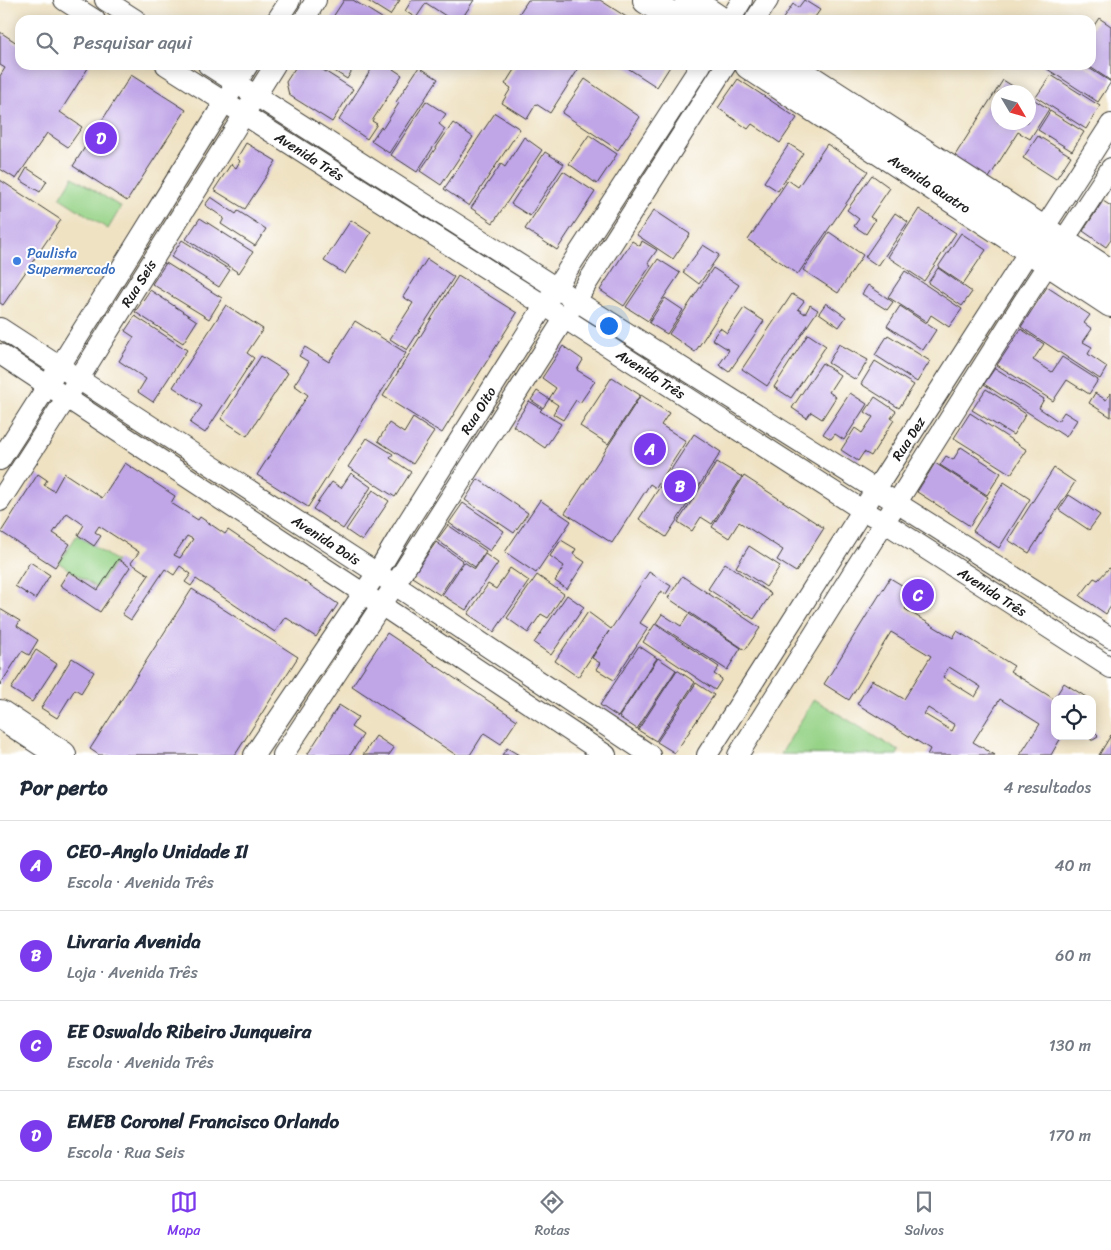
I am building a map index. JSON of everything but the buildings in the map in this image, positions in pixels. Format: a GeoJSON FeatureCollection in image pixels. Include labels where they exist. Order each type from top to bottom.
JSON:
{"type":"FeatureCollection","features":[{"type":"Feature","properties":{"kind":"street"},"geometry":{"type":"LineString","coordinates":[[64,0],[87,15]]}},
{"type":"Feature","properties":{"kind":"street"},"geometry":{"type":"LineString","coordinates":[[105,0],[128,15]]}},
{"type":"Feature","properties":{"kind":"street"},"geometry":{"type":"LineString","coordinates":[[280,15],[290,0]]}},
{"type":"Feature","properties":{"kind":"street"},"geometry":{"type":"LineString","coordinates":[[307,15],[316,0]]}},
{"type":"Feature","properties":{"kind":"street"},"geometry":{"type":"LineString","coordinates":[[647,0],[670,15]]}},
{"type":"Feature","properties":{"kind":"street"},"geometry":{"type":"LineString","coordinates":[[689,0],[712,15]]}},
{"type":"Feature","properties":{"kind":"street"},"geometry":{"type":"LineString","coordinates":[[733,15],[742,0]]}},
{"type":"Feature","properties":{"kind":"street"},"geometry":{"type":"LineString","coordinates":[[758,15],[768,0]]}},
{"type":"Feature","properties":{"kind":"street","name":"Avenida Três"},"geometry":{"type":"LineString","coordinates":[[174,70],[1111,668]]}},
{"type":"Feature","properties":{"kind":"street","name":"Avenida Três"},"geometry":{"type":"LineString","coordinates":[[216,70],[575,300],[897,501],[1111,638]]}},
{"type":"Feature","properties":{"kind":"street","name":"Rua Seis"},"geometry":{"type":"LineString","coordinates":[[0,460],[245,70]]}},
{"type":"Feature","properties":{"kind":"street","name":"Rua Seis"},"geometry":{"type":"LineString","coordinates":[[0,501],[272,70]]}},
{"type":"Feature","properties":{"kind":"street","name":"Rua Oito"},"geometry":{"type":"LineString","coordinates":[[254,755],[377,574],[402,531],[544,306],[698,70]]}},
{"type":"Feature","properties":{"kind":"street","name":"Rua Oito"},"geometry":{"type":"LineString","coordinates":[[283,755],[394,586],[723,70]]}},
{"type":"Feature","properties":{"kind":"street","name":"Avenida Quatro"},"geometry":{"type":"LineString","coordinates":[[757,70],[1046,246],[1111,274]]}},
{"type":"Feature","properties":{"kind":"street","name":"Avenida Quatro"},"geometry":{"type":"LineString","coordinates":[[795,70],[1046,246],[1111,304]]}},
{"type":"Feature","properties":{"kind":"street","name":"Rua Dez"},"geometry":{"type":"LineString","coordinates":[[738,755],[897,501],[1046,246],[1111,124]]}},
{"type":"Feature","properties":{"kind":"street","name":"Rua Dez"},"geometry":{"type":"LineString","coordinates":[[707,755],[876,489],[1046,246],[1111,168]]}},
{"type":"Feature","properties":{"kind":"street","name":"Avenida Dois"},"geometry":{"type":"LineString","coordinates":[[0,328],[650,755]]}},
{"type":"Feature","properties":{"kind":"street","name":"Avenida Dois"},"geometry":{"type":"LineString","coordinates":[[0,354],[606,755]]}},
{"type":"Feature","properties":{"kind":"street"},"geometry":{"type":"LineString","coordinates":[[0,714],[62,755]]}},
{"type":"Feature","properties":{"kind":"street"},"geometry":{"type":"LineString","coordinates":[[0,737],[28,755]]}},
{"type":"Feature","properties":{"kind":"green space"},"geometry":{"type":"Polygon","coordinates":[[[73,177],[121,207],[108,229],[60,198],[73,177]]]}},
{"type":"Feature","properties":{"kind":"green space"},"geometry":{"type":"Polygon","coordinates":[[[77,535],[116,561],[97,588],[59,563],[77,535]]]}},
{"type":"Feature","properties":{"kind":"green space"},"geometry":{"type":"Polygon","coordinates":[[[814,699],[899,751],[897,755],[781,754],[814,699]]]}},
{"type":"Feature","properties":{"kind":"place","name":"EMEB Coronel Francisco Orlando"},"geometry":{"type":"Point","coordinates":[101,138]}},
{"type":"Feature","properties":{"kind":"place","name":"Paulista Supermercado"},"geometry":{"type":"Point","coordinates":[17,261]}},
{"type":"Feature","properties":{"kind":"place","name":"CEO-Anglo Unidade II"},"geometry":{"type":"Point","coordinates":[650,449]}},
{"type":"Feature","properties":{"kind":"place","name":"Livraria Avenida"},"geometry":{"type":"Point","coordinates":[680,486]}},
{"type":"Feature","properties":{"kind":"place","name":"EE Oswaldo Ribeiro Junqueira"},"geometry":{"type":"Point","coordinates":[918,595]}}]}
